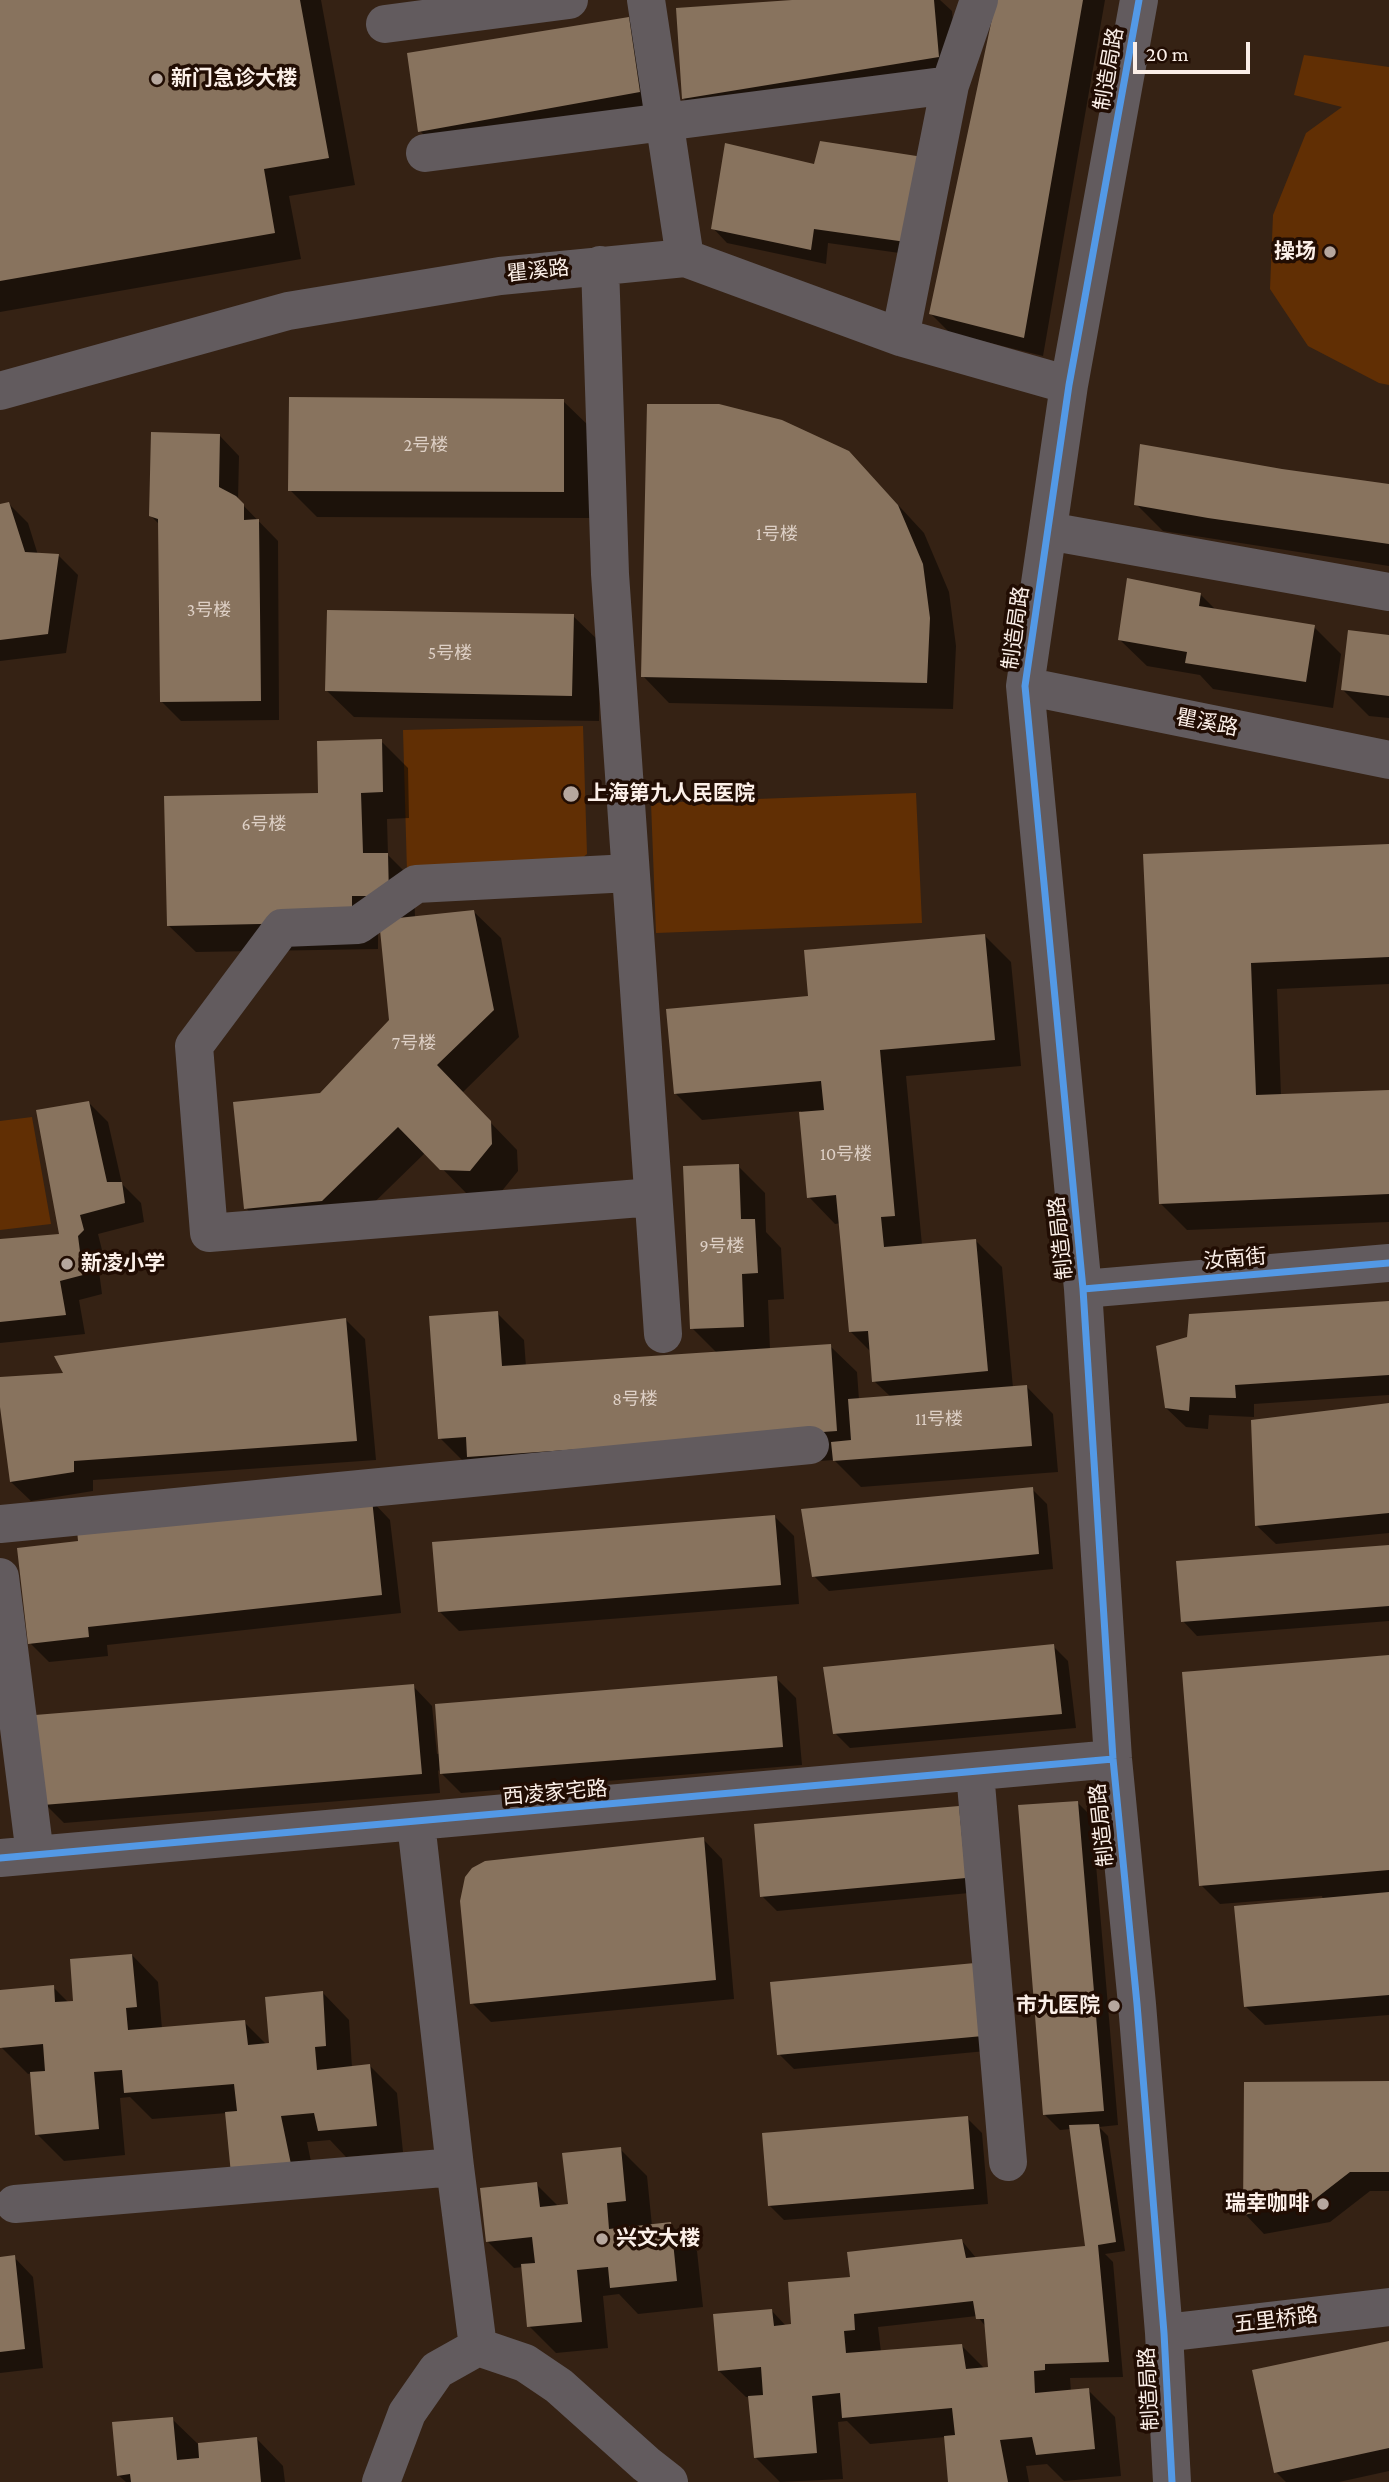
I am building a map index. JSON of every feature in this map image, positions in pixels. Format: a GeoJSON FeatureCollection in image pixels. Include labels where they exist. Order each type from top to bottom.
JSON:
{"type":"FeatureCollection","features":[{"type":"Feature","properties":{"kind":"street"},"geometry":{"type":"LineString","coordinates":[[385,24],[569,0]]}},
{"type":"Feature","properties":{"kind":"street"},"geometry":{"type":"LineString","coordinates":[[646,0],[685,258]]}},
{"type":"Feature","properties":{"kind":"street"},"geometry":{"type":"LineString","coordinates":[[900,337],[950,85],[979,0]]}},
{"type":"Feature","properties":{"kind":"street","name":"制造局路"},"geometry":{"type":"LineString","coordinates":[[1139,0],[1069,385],[1025,686],[1083,1289],[1113,1759],[1137,2004],[1164,2333],[1171,2482]]}},
{"type":"Feature","properties":{"kind":"street"},"geometry":{"type":"LineString","coordinates":[[425,153],[950,85]]}},
{"type":"Feature","properties":{"kind":"street","name":"瞿溪路"},"geometry":{"type":"LineString","coordinates":[[0,391],[288,311],[500,275],[685,258],[900,337],[1069,385]]}},
{"type":"Feature","properties":{"kind":"street"},"geometry":{"type":"LineString","coordinates":[[600,264],[610,574],[663,1334]]}},
{"type":"Feature","properties":{"kind":"street"},"geometry":{"type":"LineString","coordinates":[[1048,531],[1389,593]]}},
{"type":"Feature","properties":{"kind":"street","name":"瞿溪路"},"geometry":{"type":"LineString","coordinates":[[1025,686],[1389,760]]}},
{"type":"Feature","properties":{"kind":"street"},"geometry":{"type":"LineString","coordinates":[[630,873],[416,884],[358,925],[282,928],[194,1046],[209,1233],[653,1197]]}},
{"type":"Feature","properties":{"kind":"street","name":"汝南街"},"geometry":{"type":"LineString","coordinates":[[1083,1289],[1389,1263]]}},
{"type":"Feature","properties":{"kind":"street"},"geometry":{"type":"LineString","coordinates":[[0,1524],[810,1445]]}},
{"type":"Feature","properties":{"kind":"street"},"geometry":{"type":"LineString","coordinates":[[0,1577],[17,1857]]}},
{"type":"Feature","properties":{"kind":"street","name":"西凌家宅路"},"geometry":{"type":"LineString","coordinates":[[17,1857],[1113,1759]]}},
{"type":"Feature","properties":{"kind":"street"},"geometry":{"type":"LineString","coordinates":[[975,1772],[1008,2162]]}},
{"type":"Feature","properties":{"kind":"street"},"geometry":{"type":"LineString","coordinates":[[416,1823],[478,2347]]}},
{"type":"Feature","properties":{"kind":"street"},"geometry":{"type":"LineString","coordinates":[[15,2204],[455,2167]]}},
{"type":"Feature","properties":{"kind":"street","name":"五里桥路"},"geometry":{"type":"LineString","coordinates":[[1164,2333],[1389,2306]]}},
{"type":"Feature","properties":{"kind":"street"},"geometry":{"type":"LineString","coordinates":[[381,2482],[407,2413],[437,2370],[478,2347],[525,2363],[559,2386],[669,2482]]}},
{"type":"Feature","properties":{"kind":"shaded area","name":"操场"},"geometry":{"type":"Polygon","coordinates":[[[1304,55],[1389,67],[1389,385],[1379,383],[1308,346],[1270,289],[1273,215],[1306,133],[1342,107],[1294,95],[1304,55]]]}},
{"type":"Feature","properties":{"kind":"shaded area"},"geometry":{"type":"Polygon","coordinates":[[[583,726],[587,854],[570,868],[407,872],[403,730],[583,726]]]}},
{"type":"Feature","properties":{"kind":"shaded area"},"geometry":{"type":"Polygon","coordinates":[[[916,793],[922,923],[656,933],[651,803],[916,793]]]}},
{"type":"Feature","properties":{"kind":"shaded area"},"geometry":{"type":"Polygon","coordinates":[[[32,1117],[51,1224],[0,1230],[0,1121],[32,1117]]]}},
{"type":"Feature","properties":{"kind":"building","name":"新门急诊大楼"},"geometry":{"type":"Polygon","coordinates":[[[0,0],[300,0],[329,158],[264,169],[275,233],[0,281],[0,0]]]}},
{"type":"Feature","properties":{"kind":"building"},"geometry":{"type":"Polygon","coordinates":[[[792,0],[934,0],[939,57],[682,99],[676,8],[792,0]]]}},
{"type":"Feature","properties":{"kind":"building"},"geometry":{"type":"Polygon","coordinates":[[[996,0],[1083,0],[1024,338],[929,314],[996,0]]]}},
{"type":"Feature","properties":{"kind":"building"},"geometry":{"type":"Polygon","coordinates":[[[629,17],[640,92],[418,132],[407,53],[629,17]]]}},
{"type":"Feature","properties":{"kind":"building"},"geometry":{"type":"Polygon","coordinates":[[[820,141],[923,157],[906,242],[814,229],[811,250],[711,229],[725,143],[814,164],[820,141]]]}},
{"type":"Feature","properties":{"kind":"building"},"geometry":{"type":"Polygon","coordinates":[[[289,397],[564,399],[564,492],[288,491],[289,397]]]}},
{"type":"Feature","properties":{"kind":"building"},"geometry":{"type":"Polygon","coordinates":[[[647,404],[719,404],[782,420],[849,451],[898,505],[923,564],[930,618],[927,683],[641,677],[647,404]]]}},
{"type":"Feature","properties":{"kind":"building"},"geometry":{"type":"Polygon","coordinates":[[[151,432],[220,434],[219,487],[236,496],[244,504],[244,520],[259,519],[261,701],[160,702],[158,519],[149,516],[151,432]]]}},
{"type":"Feature","properties":{"kind":"building"},"geometry":{"type":"Polygon","coordinates":[[[1140,444],[1282,469],[1389,484],[1389,544],[1134,505],[1140,444]]]}},
{"type":"Feature","properties":{"kind":"building"},"geometry":{"type":"Polygon","coordinates":[[[9,502],[25,552],[59,554],[48,634],[0,640],[0,504],[9,502]]]}},
{"type":"Feature","properties":{"kind":"building"},"geometry":{"type":"Polygon","coordinates":[[[1127,578],[1201,593],[1199,606],[1315,625],[1306,682],[1185,663],[1187,652],[1118,640],[1127,578]]]}},
{"type":"Feature","properties":{"kind":"building"},"geometry":{"type":"Polygon","coordinates":[[[327,610],[574,614],[572,696],[325,691],[327,610]]]}},
{"type":"Feature","properties":{"kind":"building"},"geometry":{"type":"Polygon","coordinates":[[[1348,630],[1389,635],[1389,696],[1341,690],[1348,630]]]}},
{"type":"Feature","properties":{"kind":"building"},"geometry":{"type":"Polygon","coordinates":[[[382,739],[383,792],[361,793],[363,853],[388,853],[389,896],[352,896],[352,922],[167,926],[164,796],[318,793],[317,741],[382,739]]]}},
{"type":"Feature","properties":{"kind":"building"},"geometry":{"type":"Polygon","coordinates":[[[1389,844],[1389,957],[1251,963],[1256,1095],[1389,1090],[1389,1194],[1159,1204],[1143,854],[1389,844]]]}},
{"type":"Feature","properties":{"kind":"building"},"geometry":{"type":"Polygon","coordinates":[[[474,910],[494,1010],[437,1065],[491,1121],[492,1144],[470,1171],[440,1170],[398,1127],[322,1201],[244,1209],[233,1102],[320,1093],[389,1020],[379,920],[474,910]]]}},
{"type":"Feature","properties":{"kind":"building"},"geometry":{"type":"Polygon","coordinates":[[[985,934],[995,1040],[880,1050],[895,1216],[881,1217],[884,1247],[976,1239],[988,1371],[872,1382],[868,1331],[849,1332],[836,1195],[807,1198],[799,1112],[824,1110],[821,1081],[674,1094],[666,1009],[808,996],[804,950],[985,934]]]}},
{"type":"Feature","properties":{"kind":"building"},"geometry":{"type":"Polygon","coordinates":[[[89,1101],[107,1182],[122,1182],[125,1203],[80,1215],[84,1230],[78,1236],[83,1275],[60,1281],[66,1315],[0,1322],[0,1239],[59,1234],[36,1110],[89,1101]]]}},
{"type":"Feature","properties":{"kind":"building"},"geometry":{"type":"Polygon","coordinates":[[[739,1164],[741,1219],[755,1219],[758,1273],[742,1274],[744,1327],[690,1329],[683,1166],[739,1164]]]}},
{"type":"Feature","properties":{"kind":"building"},"geometry":{"type":"Polygon","coordinates":[[[1389,1301],[1389,1375],[1235,1385],[1236,1398],[1190,1397],[1189,1411],[1165,1408],[1156,1346],[1187,1337],[1189,1314],[1389,1301]]]}},
{"type":"Feature","properties":{"kind":"building"},"geometry":{"type":"Polygon","coordinates":[[[498,1311],[502,1366],[831,1344],[837,1431],[467,1457],[466,1437],[438,1439],[429,1316],[498,1311]]]}},
{"type":"Feature","properties":{"kind":"building"},"geometry":{"type":"Polygon","coordinates":[[[346,1318],[357,1441],[74,1461],[74,1472],[10,1482],[0,1407],[0,1377],[63,1373],[54,1356],[346,1318]]]}},
{"type":"Feature","properties":{"kind":"building"},"geometry":{"type":"Polygon","coordinates":[[[1027,1385],[1032,1446],[833,1461],[831,1442],[851,1440],[848,1399],[1027,1385]]]}},
{"type":"Feature","properties":{"kind":"building"},"geometry":{"type":"Polygon","coordinates":[[[1389,1403],[1389,1513],[1255,1526],[1251,1420],[1389,1403]]]}},
{"type":"Feature","properties":{"kind":"building"},"geometry":{"type":"Polygon","coordinates":[[[1033,1487],[1039,1554],[812,1577],[801,1509],[1033,1487]]]}},
{"type":"Feature","properties":{"kind":"building"},"geometry":{"type":"Polygon","coordinates":[[[372,1499],[382,1595],[88,1627],[89,1637],[28,1644],[17,1548],[78,1541],[77,1530],[372,1499]]]}},
{"type":"Feature","properties":{"kind":"building"},"geometry":{"type":"Polygon","coordinates":[[[775,1515],[781,1585],[438,1612],[432,1542],[775,1515]]]}},
{"type":"Feature","properties":{"kind":"building"},"geometry":{"type":"Polygon","coordinates":[[[1389,1545],[1389,1606],[1181,1622],[1176,1561],[1389,1545]]]}},
{"type":"Feature","properties":{"kind":"building"},"geometry":{"type":"Polygon","coordinates":[[[1054,1644],[1062,1714],[833,1734],[823,1667],[1054,1644]]]}},
{"type":"Feature","properties":{"kind":"building"},"geometry":{"type":"Polygon","coordinates":[[[1389,1655],[1389,1870],[1199,1886],[1182,1672],[1389,1655]]]}},
{"type":"Feature","properties":{"kind":"building"},"geometry":{"type":"Polygon","coordinates":[[[777,1676],[783,1747],[440,1774],[435,1704],[777,1676]]]}},
{"type":"Feature","properties":{"kind":"building"},"geometry":{"type":"Polygon","coordinates":[[[414,1684],[422,1774],[43,1805],[35,1715],[414,1684]]]}},
{"type":"Feature","properties":{"kind":"building"},"geometry":{"type":"Polygon","coordinates":[[[1078,1801],[1104,2111],[1043,2115],[1018,1805],[1078,1801]]]}},
{"type":"Feature","properties":{"kind":"building"},"geometry":{"type":"Polygon","coordinates":[[[959,1806],[966,1878],[760,1897],[754,1824],[959,1806]]]}},
{"type":"Feature","properties":{"kind":"building"},"geometry":{"type":"Polygon","coordinates":[[[704,1837],[716,1980],[470,2004],[460,1901],[465,1877],[472,1868],[485,1861],[704,1837]]]}},
{"type":"Feature","properties":{"kind":"building"},"geometry":{"type":"Polygon","coordinates":[[[1389,1892],[1389,1995],[1244,2007],[1234,1906],[1389,1892]]]}},
{"type":"Feature","properties":{"kind":"building"},"geometry":{"type":"Polygon","coordinates":[[[132,1954],[137,2007],[126,2008],[128,2030],[245,2020],[248,2045],[269,2043],[265,1997],[323,1991],[326,2046],[315,2047],[317,2070],[370,2064],[377,2126],[318,2131],[314,2113],[281,2116],[292,2169],[231,2174],[225,2112],[237,2111],[234,2084],[124,2093],[122,2070],[94,2072],[99,2129],[35,2135],[30,2072],[45,2071],[43,2044],[0,2048],[0,1990],[54,1985],[55,2002],[73,2001],[70,1959],[132,1954]]]}},
{"type":"Feature","properties":{"kind":"building"},"geometry":{"type":"Polygon","coordinates":[[[975,1963],[983,2036],[777,2055],[770,1982],[975,1963]]]}},
{"type":"Feature","properties":{"kind":"building"},"geometry":{"type":"Polygon","coordinates":[[[1389,2081],[1389,2172],[1350,2172],[1310,2203],[1243,2215],[1244,2082],[1389,2081]]]}},
{"type":"Feature","properties":{"kind":"building"},"geometry":{"type":"Polygon","coordinates":[[[968,2116],[974,2189],[768,2206],[762,2133],[968,2116]]]}},
{"type":"Feature","properties":{"kind":"building"},"geometry":{"type":"Polygon","coordinates":[[[1099,2124],[1116,2242],[1098,2245],[1109,2362],[1045,2364],[1045,2370],[1034,2371],[1035,2393],[1089,2388],[1095,2449],[1036,2455],[1032,2437],[1000,2440],[1008,2482],[948,2482],[944,2436],[955,2435],[952,2408],[842,2418],[840,2393],[812,2396],[817,2453],[754,2458],[748,2396],[763,2395],[761,2367],[718,2371],[713,2314],[772,2309],[774,2326],[791,2324],[788,2282],[850,2277],[847,2252],[962,2239],[966,2258],[1085,2246],[1069,2125],[1099,2124]],[[973,2301],[854,2314],[855,2330],[844,2331],[846,2353],[962,2344],[966,2369],[988,2367],[984,2319],[976,2319],[973,2301]]]}},
{"type":"Feature","properties":{"kind":"building","name":"兴文大楼"},"geometry":{"type":"Polygon","coordinates":[[[621,2147],[626,2201],[607,2203],[609,2229],[671,2222],[677,2281],[610,2288],[608,2267],[577,2270],[582,2322],[527,2327],[521,2264],[535,2263],[532,2237],[486,2242],[480,2188],[537,2182],[540,2207],[568,2204],[562,2153],[621,2147]]]}},
{"type":"Feature","properties":{"kind":"building"},"geometry":{"type":"Polygon","coordinates":[[[15,2255],[25,2349],[0,2352],[0,2257],[15,2255]]]}},
{"type":"Feature","properties":{"kind":"building"},"geometry":{"type":"Polygon","coordinates":[[[1389,2341],[1389,2448],[1274,2473],[1252,2370],[1389,2341]]]}},
{"type":"Feature","properties":{"kind":"building"},"geometry":{"type":"Polygon","coordinates":[[[173,2417],[177,2460],[199,2458],[198,2443],[257,2437],[261,2482],[131,2482],[130,2474],[117,2476],[112,2422],[173,2417]]]}},
{"type":"Feature","properties":{"kind":"cycle path"},"geometry":{"type":"LineString","coordinates":[[1139,0],[1069,385],[1025,686],[1083,1289],[1113,1759],[1137,2004],[1164,2333],[1172,2482]]}},
{"type":"Feature","properties":{"kind":"cycle path"},"geometry":{"type":"LineString","coordinates":[[1083,1289],[1389,1263]]}},
{"type":"Feature","properties":{"kind":"cycle path"},"geometry":{"type":"LineString","coordinates":[[0,1858],[1113,1759]]}},
{"type":"Feature","properties":{"kind":"place","name":"新门急诊大楼"},"geometry":{"type":"Point","coordinates":[157,79]}},
{"type":"Feature","properties":{"kind":"place","name":"操场"},"geometry":{"type":"Point","coordinates":[1330,252]}},
{"type":"Feature","properties":{"kind":"place","name":"上海第九人民医院"},"geometry":{"type":"Point","coordinates":[571,794]}},
{"type":"Feature","properties":{"kind":"place","name":"新凌小学"},"geometry":{"type":"Point","coordinates":[67,1264]}},
{"type":"Feature","properties":{"kind":"place","name":"市九医院"},"geometry":{"type":"Point","coordinates":[1114,2006]}},
{"type":"Feature","properties":{"kind":"place","name":"瑞幸咖啡"},"geometry":{"type":"Point","coordinates":[1323,2204]}},
{"type":"Feature","properties":{"kind":"place","name":"兴文大楼"},"geometry":{"type":"Point","coordinates":[602,2239]}}]}
